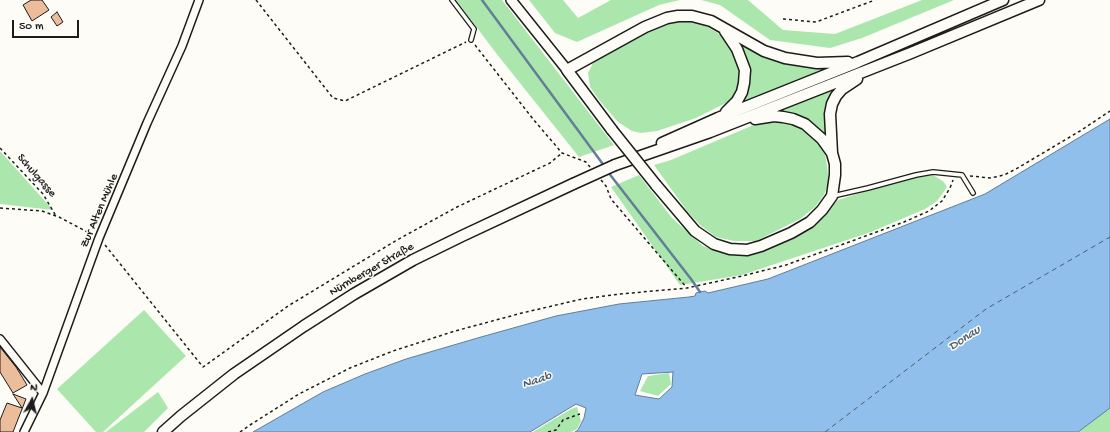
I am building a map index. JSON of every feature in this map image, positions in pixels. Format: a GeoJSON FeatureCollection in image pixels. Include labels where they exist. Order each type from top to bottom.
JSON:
{"type":"FeatureCollection","features":[{"type":"Feature","properties":{"kind":"main road"},"geometry":{"type":"LineString","coordinates":[[615,165],[718,118],[858,62],[1003,0]]}},
{"type":"Feature","properties":{"kind":"main road"},"geometry":{"type":"LineString","coordinates":[[615,165],[710,132],[911,53],[1039,0]]}},
{"type":"Feature","properties":{"kind":"main road"},"geometry":{"type":"LineString","coordinates":[[858,62],[817,63],[785,58],[764,51],[724,30],[711,21],[692,16],[678,16],[667,18],[645,27],[567,70],[612,130],[695,231],[714,244],[730,249],[747,250],[761,246],[791,233],[810,222],[822,210],[832,196],[834,186],[835,164],[832,152],[830,114],[832,104],[836,96],[842,89],[853,81],[911,53]]}},
{"type":"Feature","properties":{"kind":"main road"},"geometry":{"type":"LineString","coordinates":[[718,118],[731,108],[737,101],[742,92],[745,70],[742,59],[724,30]]}},
{"type":"Feature","properties":{"kind":"main road"},"geometry":{"type":"LineString","coordinates":[[710,132],[764,117],[783,117],[793,119],[809,126],[832,152]]}},
{"type":"Feature","properties":{"kind":"main road","name":"Nürnberger Straße"},"geometry":{"type":"LineString","coordinates":[[163,432],[234,374],[354,294],[414,260],[615,165]]}},
{"type":"Feature","properties":{"kind":"street","name":"Zur Alten Mühle"},"geometry":{"type":"LineString","coordinates":[[24,432],[43,393],[99,238],[147,123],[182,46],[199,0]]}},
{"type":"Feature","properties":{"kind":"street"},"geometry":{"type":"LineString","coordinates":[[511,0],[567,70]]}},
{"type":"Feature","properties":{"kind":"street"},"geometry":{"type":"LineString","coordinates":[[0,339],[43,393]]}},
{"type":"Feature","properties":{"kind":"lane"},"geometry":{"type":"LineString","coordinates":[[452,0],[474,29],[471,40]]}},
{"type":"Feature","properties":{"kind":"lane"},"geometry":{"type":"LineString","coordinates":[[832,196],[933,172],[962,175],[973,193]]}},
{"type":"Feature","properties":{"kind":"path"},"geometry":{"type":"LineString","coordinates":[[256,0],[333,98],[345,101],[459,44],[471,40],[533,119],[562,153],[586,162],[591,168]]}},
{"type":"Feature","properties":{"kind":"path"},"geometry":{"type":"LineString","coordinates":[[782,19],[816,22],[875,0]]}},
{"type":"Feature","properties":{"kind":"path"},"geometry":{"type":"LineString","coordinates":[[962,175],[991,178],[1004,175],[1067,139],[1110,111]]}},
{"type":"Feature","properties":{"kind":"path","name":"Schulgasse"},"geometry":{"type":"LineString","coordinates":[[0,148],[44,194],[56,216]]}},
{"type":"Feature","properties":{"kind":"path"},"geometry":{"type":"LineString","coordinates":[[0,208],[42,211],[56,216],[86,233],[99,238],[203,367],[288,306],[397,240],[457,207],[550,163],[562,153]]}},
{"type":"Feature","properties":{"kind":"path"},"geometry":{"type":"LineString","coordinates":[[240,432],[299,394],[350,368],[393,351],[455,332],[514,315],[582,299],[705,285],[786,265],[929,211],[942,201],[950,188],[954,174]]}},
{"type":"Feature","properties":{"kind":"path"},"geometry":{"type":"LineString","coordinates":[[601,180],[606,186],[611,199],[687,288]]}},
{"type":"Feature","properties":{"kind":"path"},"geometry":{"type":"LineString","coordinates":[[548,432],[556,430],[563,420],[580,414]]}},
{"type":"Feature","properties":{"kind":"green space"},"geometry":{"type":"Polygon","coordinates":[[[456,0],[502,0],[614,145],[579,157],[456,0]]]}},
{"type":"Feature","properties":{"kind":"green space"},"geometry":{"type":"Polygon","coordinates":[[[529,0],[563,0],[578,18],[611,0],[680,0],[659,5],[577,42],[555,33],[529,0]]]}},
{"type":"Feature","properties":{"kind":"green space"},"geometry":{"type":"Polygon","coordinates":[[[701,0],[748,0],[783,30],[835,34],[922,0],[954,0],[862,38],[830,48],[770,40],[720,5],[701,0]]]}},
{"type":"Feature","properties":{"kind":"green space"},"geometry":{"type":"Polygon","coordinates":[[[688,21],[704,25],[721,35],[731,48],[740,68],[740,81],[736,96],[726,103],[696,118],[657,131],[641,133],[632,131],[618,122],[590,87],[588,73],[593,63],[607,53],[657,27],[675,22],[688,21]]]}},
{"type":"Feature","properties":{"kind":"green space"},"geometry":{"type":"Polygon","coordinates":[[[739,43],[776,61],[793,65],[823,67],[825,69],[746,100],[745,98],[748,95],[749,89],[750,72],[745,55],[739,43]]]}},
{"type":"Feature","properties":{"kind":"green space"},"geometry":{"type":"Polygon","coordinates":[[[833,89],[834,90],[826,110],[825,120],[828,138],[826,138],[819,129],[806,119],[781,113],[780,109],[833,89]]]}},
{"type":"Feature","properties":{"kind":"green space"},"geometry":{"type":"Polygon","coordinates":[[[776,120],[794,124],[806,130],[817,140],[825,152],[829,182],[824,195],[815,207],[800,219],[756,241],[734,241],[716,237],[701,226],[687,211],[654,165],[671,160],[763,121],[776,120]]]}},
{"type":"Feature","properties":{"kind":"green space"},"geometry":{"type":"Polygon","coordinates":[[[0,151],[53,210],[0,204],[0,151]]]}},
{"type":"Feature","properties":{"kind":"green space"},"geometry":{"type":"Polygon","coordinates":[[[639,175],[672,218],[703,246],[722,252],[745,255],[769,249],[803,233],[838,200],[906,178],[933,175],[944,182],[947,187],[937,201],[925,209],[871,232],[742,275],[680,285],[611,187],[639,175]]]}},
{"type":"Feature","properties":{"kind":"green space"},"geometry":{"type":"Polygon","coordinates":[[[144,310],[186,356],[103,432],[96,432],[57,389],[144,310]]]}},
{"type":"Feature","properties":{"kind":"green space"},"geometry":{"type":"Polygon","coordinates":[[[669,373],[671,384],[658,396],[640,391],[648,376],[669,373]]]}},
{"type":"Feature","properties":{"kind":"green space"},"geometry":{"type":"Polygon","coordinates":[[[158,392],[168,408],[144,432],[106,432],[158,392]]]}},
{"type":"Feature","properties":{"kind":"green space"},"geometry":{"type":"Polygon","coordinates":[[[577,407],[581,421],[577,429],[571,432],[533,432],[571,409],[577,407]]]}},
{"type":"Feature","properties":{"kind":"green space"},"geometry":{"type":"Polygon","coordinates":[[[1110,408],[1110,432],[1078,432],[1104,412],[1110,408]]]}},
{"type":"Feature","properties":{"kind":"water"},"geometry":{"type":"Polygon","coordinates":[[[1110,119],[1110,408],[1078,432],[575,432],[578,430],[584,418],[586,408],[576,404],[530,432],[253,432],[323,392],[365,374],[406,359],[556,316],[619,304],[695,296],[696,293],[700,292],[705,291],[708,293],[768,279],[985,194],[1110,119]],[[673,372],[642,374],[635,395],[659,399],[672,387],[673,372]]]}},
{"type":"Feature","properties":{"kind":"building"},"geometry":{"type":"Polygon","coordinates":[[[31,0],[42,0],[49,10],[32,21],[23,5],[31,0]]]}},
{"type":"Feature","properties":{"kind":"building"},"geometry":{"type":"Polygon","coordinates":[[[57,12],[63,22],[57,26],[51,17],[57,12]]]}},
{"type":"Feature","properties":{"kind":"building"},"geometry":{"type":"Polygon","coordinates":[[[0,347],[16,367],[27,385],[13,393],[0,372],[0,347]]]}},
{"type":"Feature","properties":{"kind":"building"},"geometry":{"type":"Polygon","coordinates":[[[13,394],[26,399],[13,432],[0,432],[0,420],[7,403],[22,408],[13,394]]]}},
{"type":"Feature","properties":{"kind":"waterway"},"geometry":{"type":"LineString","coordinates":[[482,0],[605,167]]}},
{"type":"Feature","properties":{"kind":"waterway"},"geometry":{"type":"LineString","coordinates":[[608,172],[700,292]]}},
{"type":"Feature","properties":{"kind":"ferry route"},"geometry":{"type":"LineString","coordinates":[[825,432],[986,309],[1110,237]]}},
{"type":"Feature","properties":{"kind":"water label","name":"Donau"},"geometry":{"type":"Point","coordinates":[965,339]}},
{"type":"Feature","properties":{"kind":"water label","name":"Naab"},"geometry":{"type":"Point","coordinates":[537,381]}}]}
